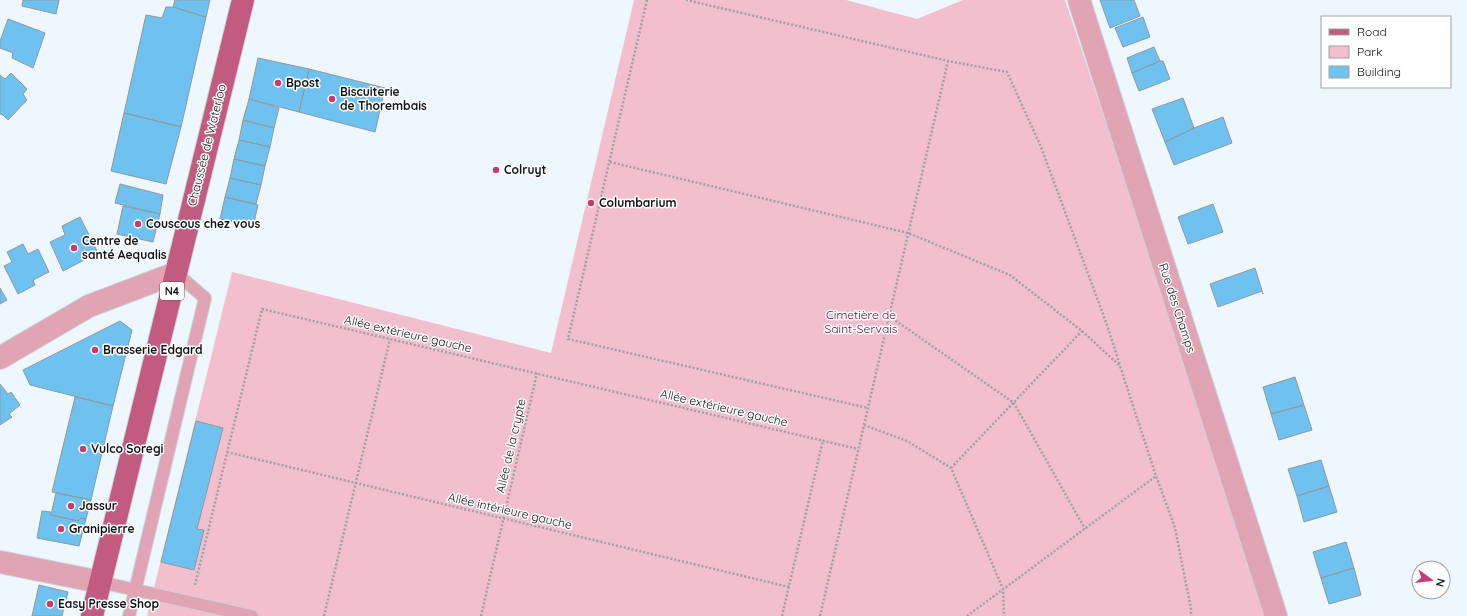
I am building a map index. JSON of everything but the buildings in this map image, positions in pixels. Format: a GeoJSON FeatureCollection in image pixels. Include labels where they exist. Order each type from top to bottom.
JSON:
{"type":"FeatureCollection","features":[{"type":"Feature","properties":{"kind":"main road","name":"Chaussée de Waterloo"},"geometry":{"type":"LineString","coordinates":[[92,616],[243,0]]}},
{"type":"Feature","properties":{"kind":"street","name":"Rue des Champs"},"geometry":{"type":"LineString","coordinates":[[1078,0],[1276,616]]}},
{"type":"Feature","properties":{"kind":"street"},"geometry":{"type":"LineString","coordinates":[[0,358],[89,306],[176,273]]}},
{"type":"Feature","properties":{"kind":"street"},"geometry":{"type":"LineString","coordinates":[[0,562],[100,582]]}},
{"type":"Feature","properties":{"kind":"lane"},"geometry":{"type":"LineString","coordinates":[[129,616],[205,298],[176,273]]}},
{"type":"Feature","properties":{"kind":"lane"},"geometry":{"type":"LineString","coordinates":[[100,582],[191,601],[252,616]]}},
{"type":"Feature","properties":{"kind":"path"},"geometry":{"type":"LineString","coordinates":[[648,0],[568,339],[868,408]]}},
{"type":"Feature","properties":{"kind":"path"},"geometry":{"type":"LineString","coordinates":[[686,0],[948,61],[1007,72],[1041,147],[1106,322],[1156,476],[1175,528],[1191,609],[1191,616]]}},
{"type":"Feature","properties":{"kind":"path"},"geometry":{"type":"LineString","coordinates":[[820,616],[948,61]]}},
{"type":"Feature","properties":{"kind":"path"},"geometry":{"type":"LineString","coordinates":[[610,162],[908,233],[1010,275],[1082,331],[1120,366]]}},
{"type":"Feature","properties":{"kind":"path","name":"Allée extérieure gauche"},"geometry":{"type":"LineString","coordinates":[[191,601],[262,309],[858,449]]}},
{"type":"Feature","properties":{"kind":"path"},"geometry":{"type":"LineString","coordinates":[[889,316],[1014,403],[1085,529]]}},
{"type":"Feature","properties":{"kind":"path"},"geometry":{"type":"LineString","coordinates":[[951,468],[1082,331]]}},
{"type":"Feature","properties":{"kind":"path"},"geometry":{"type":"LineString","coordinates":[[324,616],[390,339]]}},
{"type":"Feature","properties":{"kind":"path","name":"Allée de la crypte"},"geometry":{"type":"LineString","coordinates":[[481,616],[537,374]]}},
{"type":"Feature","properties":{"kind":"path"},"geometry":{"type":"LineString","coordinates":[[864,425],[907,441],[951,468],[1003,589],[1004,616]]}},
{"type":"Feature","properties":{"kind":"path"},"geometry":{"type":"LineString","coordinates":[[782,616],[823,440]]}},
{"type":"Feature","properties":{"kind":"path","name":"Allée intérieure gauche"},"geometry":{"type":"LineString","coordinates":[[227,452],[789,587]]}},
{"type":"Feature","properties":{"kind":"path"},"geometry":{"type":"LineString","coordinates":[[967,616],[1156,476]]}},
{"type":"Feature","properties":{"kind":"green space","name":"Cimetière de Saint-Servais"},"geometry":{"type":"Polygon","coordinates":[[[634,0],[846,0],[917,19],[963,0],[1065,0],[1270,616],[147,616],[232,272],[551,353],[634,0]]]}},
{"type":"Feature","properties":{"kind":"place","name":"Bpost"},"geometry":{"type":"Point","coordinates":[278,83]}},
{"type":"Feature","properties":{"kind":"place","name":"Biscuiterie de Thorembais"},"geometry":{"type":"Point","coordinates":[332,99]}},
{"type":"Feature","properties":{"kind":"place","name":"Colruyt"},"geometry":{"type":"Point","coordinates":[496,170]}},
{"type":"Feature","properties":{"kind":"place","name":"Columbarium"},"geometry":{"type":"Point","coordinates":[591,203]}},
{"type":"Feature","properties":{"kind":"place","name":"Couscous chez vous"},"geometry":{"type":"Point","coordinates":[138,224]}},
{"type":"Feature","properties":{"kind":"place","name":"Centre de santé Aequalis"},"geometry":{"type":"Point","coordinates":[74,248]}},
{"type":"Feature","properties":{"kind":"place","name":"Brasserie Edgard"},"geometry":{"type":"Point","coordinates":[95,350]}},
{"type":"Feature","properties":{"kind":"place","name":"Vulco Soregi"},"geometry":{"type":"Point","coordinates":[83,449]}},
{"type":"Feature","properties":{"kind":"place","name":"Jassur"},"geometry":{"type":"Point","coordinates":[71,506]}},
{"type":"Feature","properties":{"kind":"place","name":"Granipierre"},"geometry":{"type":"Point","coordinates":[61,529]}},
{"type":"Feature","properties":{"kind":"place","name":"Easy Presse Shop"},"geometry":{"type":"Point","coordinates":[50,604]}}]}
